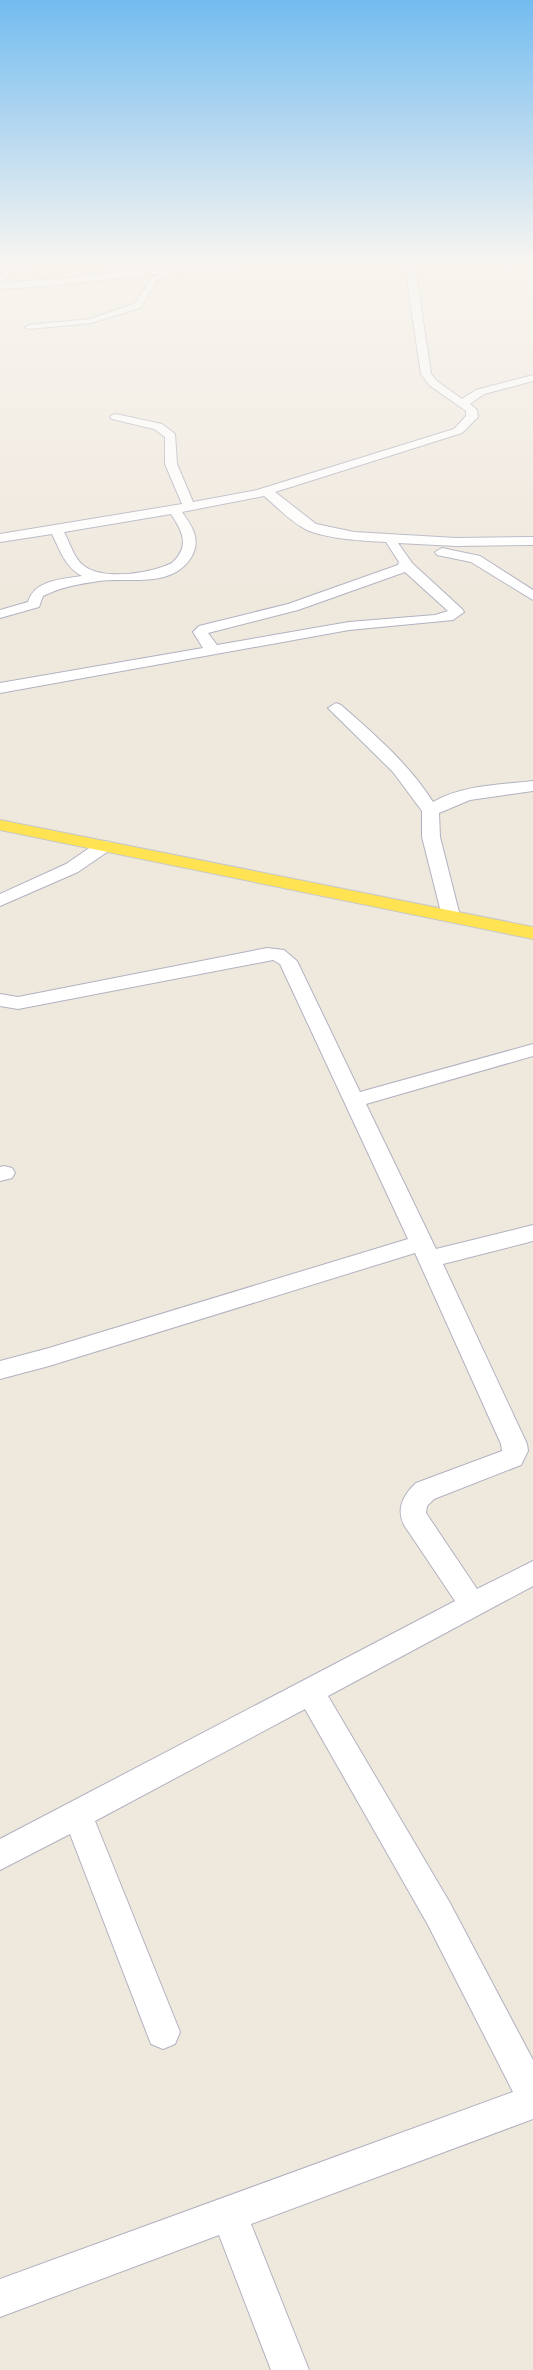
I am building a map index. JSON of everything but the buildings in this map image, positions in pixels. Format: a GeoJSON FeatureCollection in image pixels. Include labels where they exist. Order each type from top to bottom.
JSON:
{"type":"FeatureCollection","features":[{"type":"Feature","properties":{"kind":"main road"},"geometry":{"type":"LineString","coordinates":[[0,825],[533,933]]}},
{"type":"Feature","properties":{"kind":"street"},"geometry":{"type":"LineString","coordinates":[[0,538],[174,510],[266,491],[458,431],[472,417],[471,410],[433,383],[426,372]]}},
{"type":"Feature","properties":{"kind":"street"},"geometry":{"type":"LineString","coordinates":[[463,403],[480,392],[533,378]]}},
{"type":"Feature","properties":{"kind":"street"},"geometry":{"type":"LineString","coordinates":[[116,416],[158,426],[171,436],[171,464],[189,507]]}},
{"type":"Feature","properties":{"kind":"street"},"geometry":{"type":"LineString","coordinates":[[266,491],[290,512],[312,527],[475,559],[533,596]]}},
{"type":"Feature","properties":{"kind":"street"},"geometry":{"type":"LineString","coordinates":[[0,614],[29,608],[34,604],[37,594],[48,587],[100,577],[148,576],[177,566],[190,546],[188,530],[174,510]]}},
{"type":"Feature","properties":{"kind":"street"},"geometry":{"type":"LineString","coordinates":[[56,529],[79,569],[88,574],[100,577]]}},
{"type":"Feature","properties":{"kind":"street"},"geometry":{"type":"LineString","coordinates":[[387,541],[533,541]]}},
{"type":"Feature","properties":{"kind":"street"},"geometry":{"type":"LineString","coordinates":[[0,688],[349,626],[442,618],[457,612],[406,565],[387,541]]}},
{"type":"Feature","properties":{"kind":"street"},"geometry":{"type":"LineString","coordinates":[[208,651],[211,647],[200,632],[204,629],[293,607],[395,571],[406,565]]}},
{"type":"Feature","properties":{"kind":"street"},"geometry":{"type":"LineString","coordinates":[[336,708],[402,769],[417,788],[430,811],[431,837],[451,916]]}},
{"type":"Feature","properties":{"kind":"street"},"geometry":{"type":"LineString","coordinates":[[430,811],[441,804],[486,791],[533,786]]}},
{"type":"Feature","properties":{"kind":"street"},"geometry":{"type":"LineString","coordinates":[[0,901],[56,877],[104,846]]}},
{"type":"Feature","properties":{"kind":"street"},"geometry":{"type":"LineString","coordinates":[[0,1000],[18,1003],[267,954],[277,954],[288,961],[480,1368],[515,1451],[512,1458],[426,1491],[415,1500],[412,1508],[413,1517],[473,1605]]}},
{"type":"Feature","properties":{"kind":"street"},"geometry":{"type":"LineString","coordinates":[[354,1100],[533,1050]]}},
{"type":"Feature","properties":{"kind":"street"},"geometry":{"type":"LineString","coordinates":[[0,1370],[49,1358],[425,1251],[533,1233]]}},
{"type":"Feature","properties":{"kind":"street"},"geometry":{"type":"LineString","coordinates":[[0,1855],[533,1573]]}},
{"type":"Feature","properties":{"kind":"street"},"geometry":{"type":"LineString","coordinates":[[0,2298],[229,2214],[531,2089],[439,1914],[310,1691]]}},
{"type":"Feature","properties":{"kind":"street"},"geometry":{"type":"LineString","coordinates":[[77,1814],[163,2032]]}},
{"type":"Feature","properties":{"kind":"street"},"geometry":{"type":"LineString","coordinates":[[229,2214],[290,2370]]}}]}
